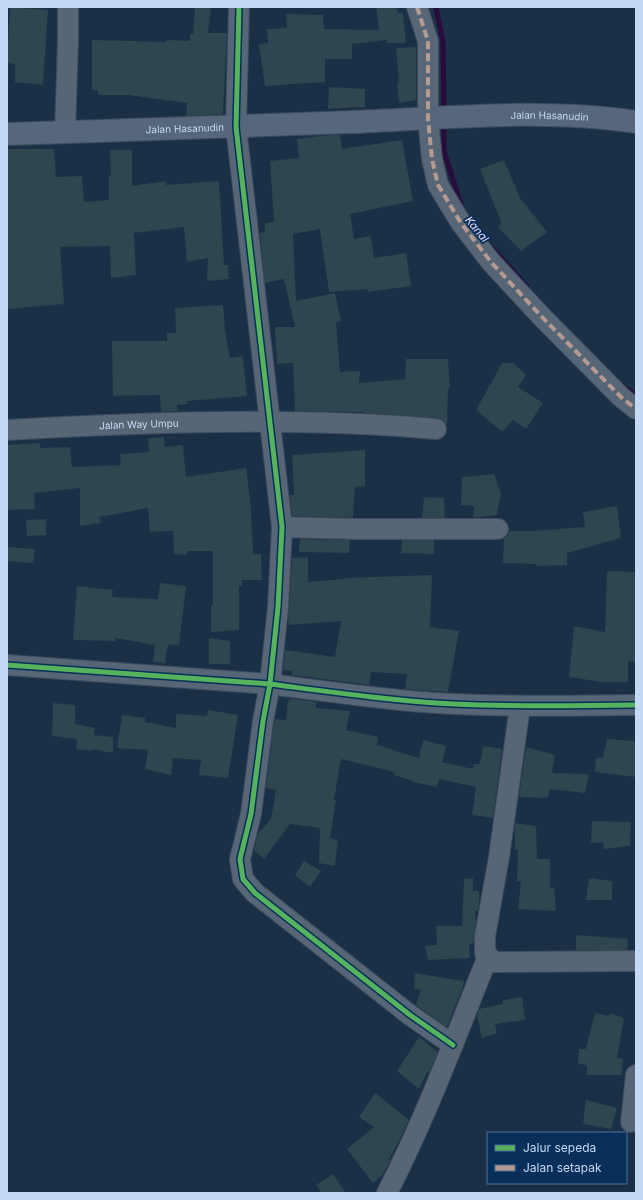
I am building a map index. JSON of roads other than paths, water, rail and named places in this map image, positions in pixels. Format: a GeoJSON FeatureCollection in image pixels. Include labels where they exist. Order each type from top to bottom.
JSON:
{"type":"FeatureCollection","features":[{"type":"Feature","properties":{"kind":"main road","name":"Jalan Hasanudin"},"geometry":{"type":"LineString","coordinates":[[7,134],[236,127],[535,114],[581,116],[636,122]]}},
{"type":"Feature","properties":{"kind":"street"},"geometry":{"type":"LineString","coordinates":[[65,132],[68,7]]}},
{"type":"Feature","properties":{"kind":"street"},"geometry":{"type":"LineString","coordinates":[[239,7],[236,127],[282,527],[278,607],[270,684],[263,721],[251,814],[240,859],[243,879],[255,893],[410,1015],[453,1045]]}},
{"type":"Feature","properties":{"kind":"street"},"geometry":{"type":"LineString","coordinates":[[417,7],[428,41],[432,159],[438,185],[461,223],[491,262],[541,316],[621,397],[636,409]]}},
{"type":"Feature","properties":{"kind":"street","name":"Jalan Way Umpu"},"geometry":{"type":"LineString","coordinates":[[7,430],[108,425],[270,421],[370,423],[436,429]]}},
{"type":"Feature","properties":{"kind":"street"},"geometry":{"type":"LineString","coordinates":[[282,527],[353,529],[498,529]]}},
{"type":"Feature","properties":{"kind":"street"},"geometry":{"type":"LineString","coordinates":[[7,665],[270,684],[382,698],[454,704],[520,706],[636,705]]}},
{"type":"Feature","properties":{"kind":"street"},"geometry":{"type":"LineString","coordinates":[[520,706],[499,857],[485,936],[485,953],[494,962],[636,961]]}},
{"type":"Feature","properties":{"kind":"street"},"geometry":{"type":"LineString","coordinates":[[387,1193],[400,1168],[453,1045],[488,956]]}},
{"type":"Feature","properties":{"kind":"street"},"geometry":{"type":"LineString","coordinates":[[631,1122],[636,1075]]}},
{"type":"Feature","properties":{"kind":"waterway","name":"Kanal"},"geometry":{"type":"LineString","coordinates":[[436,7],[443,42],[444,111]]}},
{"type":"Feature","properties":{"kind":"waterway","name":"Kanal"},"geometry":{"type":"LineString","coordinates":[[444,121],[444,151],[462,208]]}},
{"type":"Feature","properties":{"kind":"waterway","name":"Kanal"},"geometry":{"type":"LineString","coordinates":[[487,242],[527,287]]}},
{"type":"Feature","properties":{"kind":"waterway","name":"Kanal"},"geometry":{"type":"LineString","coordinates":[[623,386],[636,396]]}}]}
